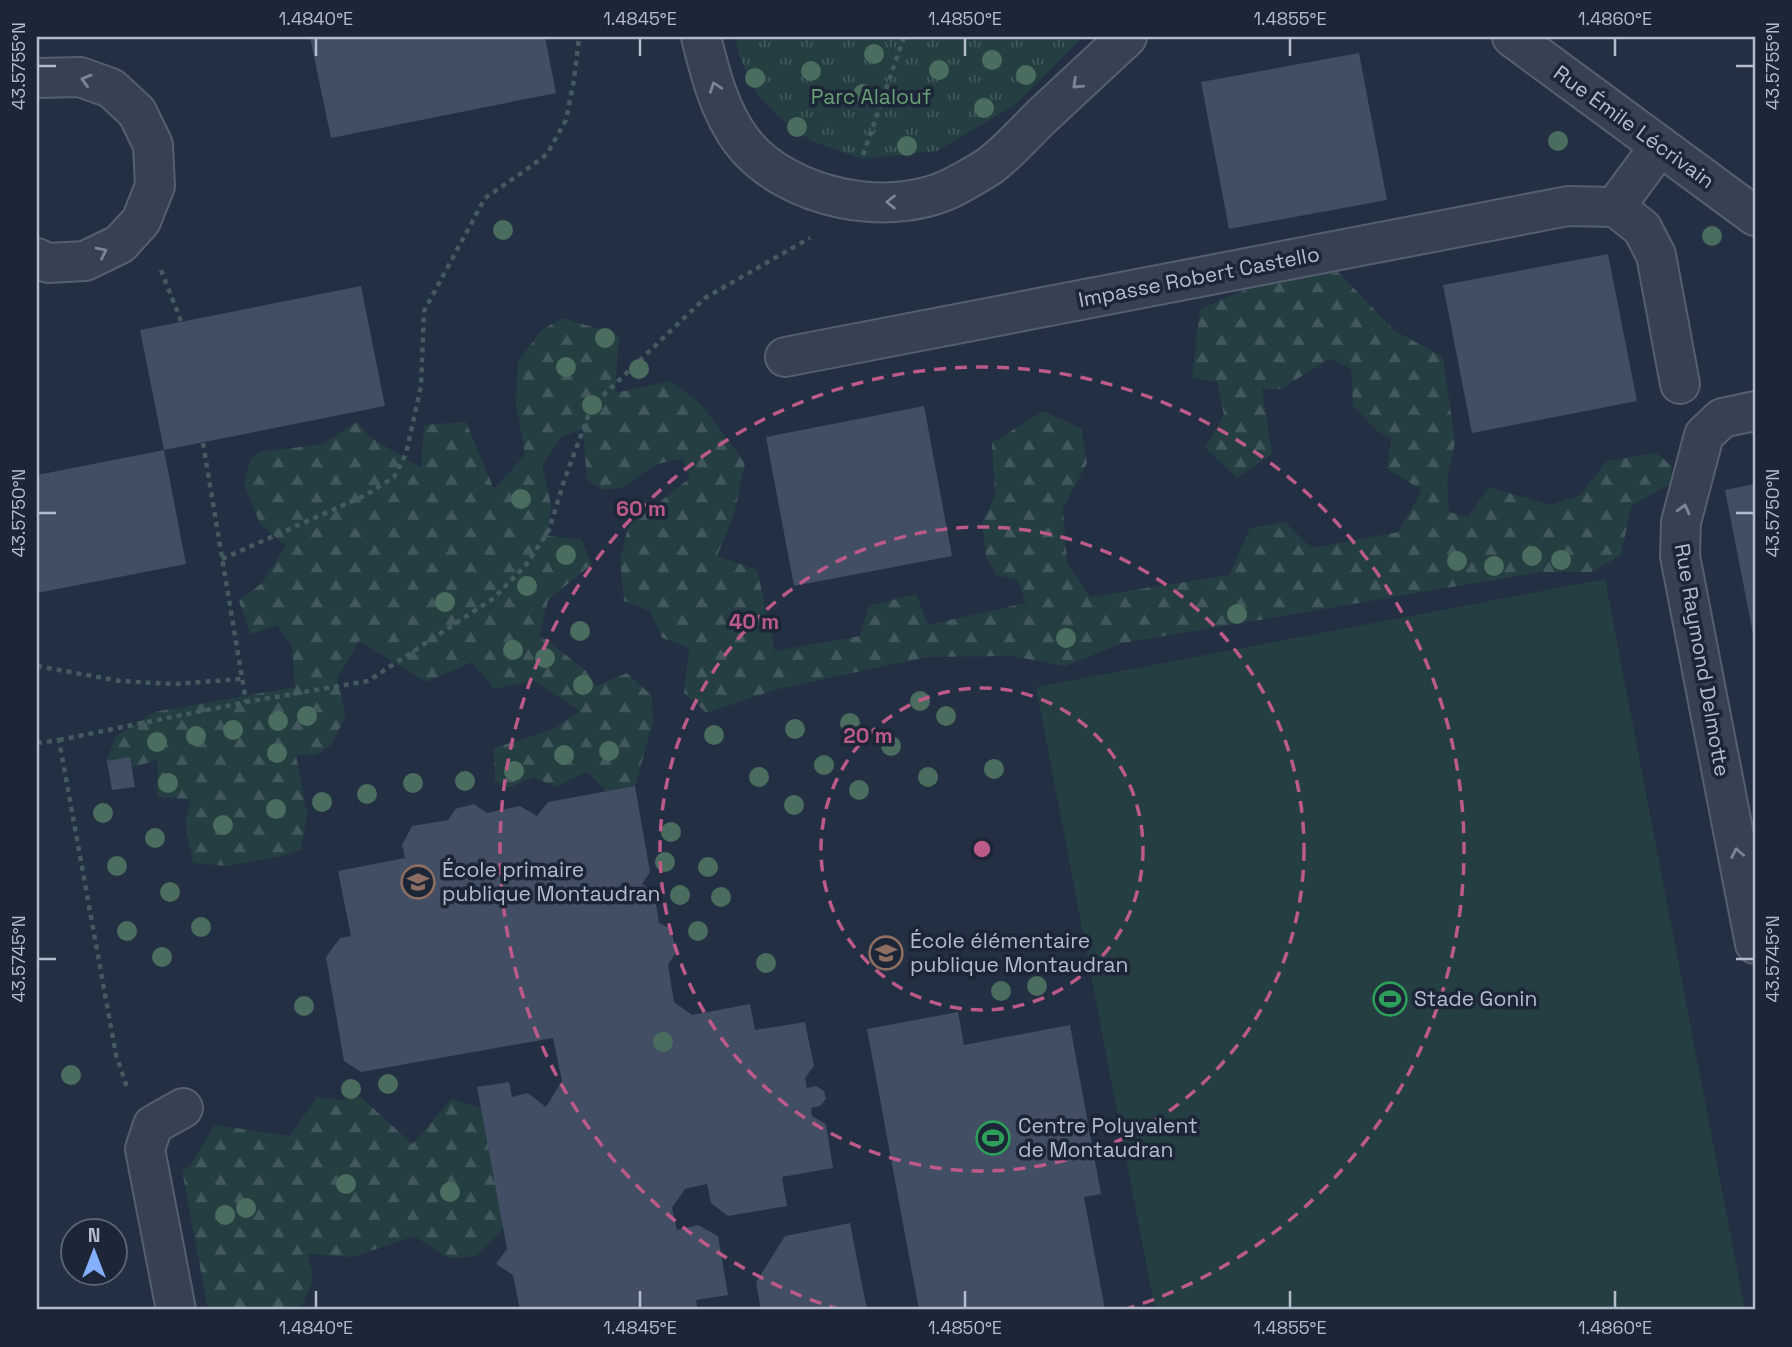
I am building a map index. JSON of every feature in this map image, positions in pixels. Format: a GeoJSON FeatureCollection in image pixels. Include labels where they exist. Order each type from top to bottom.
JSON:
{"type":"FeatureCollection","features":[{"type":"Feature","properties":{"kind":"street"},"geometry":{"type":"LineString","coordinates":[[701,37],[724,112],[742,141],[766,166],[802,186],[844,199],[900,203],[930,197],[957,186],[992,164],[1127,37]]}},
{"type":"Feature","properties":{"kind":"street","name":"Rue Émile Lécrivain"},"geometry":{"type":"LineString","coordinates":[[1512,37],[1755,216]]}},
{"type":"Feature","properties":{"kind":"street"},"geometry":{"type":"LineString","coordinates":[[37,76],[80,77],[111,88],[136,112],[153,145],[155,186],[141,220],[120,244],[85,261],[48,262],[37,258]]}},
{"type":"Feature","properties":{"kind":"street"},"geometry":{"type":"LineString","coordinates":[[1660,146],[1615,207],[1642,228],[1656,255],[1680,384]]}},
{"type":"Feature","properties":{"kind":"street","name":"Impasse Robert Castello"},"geometry":{"type":"LineString","coordinates":[[785,357],[1569,206],[1615,207]]}},
{"type":"Feature","properties":{"kind":"street","name":"Rue Raymond Delmotte"},"geometry":{"type":"LineString","coordinates":[[1755,411],[1722,418],[1703,435],[1681,522],[1680,556],[1755,944]]}},
{"type":"Feature","properties":{"kind":"street"},"geometry":{"type":"LineString","coordinates":[[176,1310],[145,1149],[153,1125],[183,1108]]}},
{"type":"Feature","properties":{"kind":"path"},"geometry":{"type":"LineString","coordinates":[[222,559],[366,495],[394,477],[406,454],[421,386],[424,311],[485,198],[547,153],[566,121],[579,37]]}},
{"type":"Feature","properties":{"kind":"path"},"geometry":{"type":"LineString","coordinates":[[37,743],[368,681],[494,598],[526,565],[549,530],[592,406],[705,298],[809,239],[844,199],[862,159],[904,37]]}},
{"type":"Feature","properties":{"kind":"path"},"geometry":{"type":"LineString","coordinates":[[203,443],[246,702]]}},
{"type":"Feature","properties":{"kind":"path"},"geometry":{"type":"LineString","coordinates":[[37,666],[133,681],[174,684],[242,679]]}},
{"type":"Feature","properties":{"kind":"path"},"geometry":{"type":"LineString","coordinates":[[59,740],[116,1055],[145,1149]]}},
{"type":"Feature","properties":{"kind":"green space","name":"Parc Alalouf"},"geometry":{"type":"Polygon","coordinates":[[[735,37],[1082,37],[1015,105],[937,151],[862,159],[811,141],[780,118],[758,95],[739,56],[735,37]]]}},
{"type":"Feature","properties":{"kind":"green space"},"geometry":{"type":"Polygon","coordinates":[[[1338,272],[1395,331],[1443,357],[1455,442],[1447,480],[1449,512],[1468,517],[1489,487],[1550,505],[1580,495],[1607,461],[1656,453],[1672,466],[1670,484],[1631,506],[1621,555],[1592,572],[1540,572],[1123,643],[1066,666],[1011,656],[927,657],[778,689],[707,713],[684,693],[689,648],[662,638],[650,611],[624,601],[620,559],[628,527],[690,478],[682,459],[657,464],[622,488],[603,490],[587,480],[583,429],[562,437],[542,465],[551,504],[548,536],[581,539],[592,564],[548,600],[540,635],[585,670],[596,686],[627,673],[652,696],[653,723],[635,786],[606,791],[587,772],[555,787],[534,777],[508,788],[495,781],[494,748],[553,729],[580,711],[534,681],[494,689],[472,662],[426,682],[359,641],[337,678],[346,716],[331,745],[316,755],[296,755],[307,813],[301,850],[228,866],[193,863],[185,822],[191,799],[157,797],[158,760],[132,767],[107,761],[115,737],[154,712],[295,687],[292,646],[277,625],[251,634],[239,601],[262,583],[286,546],[260,524],[244,484],[251,458],[260,452],[323,444],[357,422],[370,437],[421,468],[424,425],[466,422],[494,489],[525,455],[516,404],[518,361],[542,330],[562,318],[619,335],[615,393],[670,381],[700,403],[745,463],[734,514],[717,556],[757,570],[775,651],[860,636],[869,606],[916,594],[928,625],[1026,603],[1018,580],[996,575],[986,556],[982,524],[995,495],[992,443],[1043,411],[1081,428],[1087,463],[1063,508],[1067,563],[1090,597],[1229,575],[1250,528],[1285,522],[1311,548],[1398,532],[1422,490],[1387,469],[1391,440],[1376,430],[1353,405],[1351,368],[1329,359],[1281,389],[1262,389],[1272,454],[1237,478],[1205,448],[1224,415],[1217,382],[1192,378],[1200,309],[1259,284],[1338,272]]]}},
{"type":"Feature","properties":{"kind":"green space","name":"Stade Gonin"},"geometry":{"type":"Polygon","coordinates":[[[1605,579],[1745,1310],[1155,1310],[1036,687],[1605,579]]]}},
{"type":"Feature","properties":{"kind":"green space"},"geometry":{"type":"Polygon","coordinates":[[[317,1097],[338,1100],[361,1097],[412,1144],[452,1099],[481,1108],[521,1211],[475,1257],[448,1258],[414,1236],[353,1257],[308,1254],[313,1280],[300,1310],[208,1310],[182,1170],[190,1165],[215,1125],[290,1136],[317,1097]]]}},
{"type":"Feature","properties":{"kind":"building"},"geometry":{"type":"Polygon","coordinates":[[[310,37],[545,37],[556,93],[331,138],[310,37]]]}},
{"type":"Feature","properties":{"kind":"building"},"geometry":{"type":"Polygon","coordinates":[[[1359,53],[1387,200],[1229,229],[1201,82],[1359,53]]]}},
{"type":"Feature","properties":{"kind":"building"},"geometry":{"type":"Polygon","coordinates":[[[1608,254],[1637,401],[1472,433],[1443,285],[1608,254]]]}},
{"type":"Feature","properties":{"kind":"building"},"geometry":{"type":"Polygon","coordinates":[[[361,286],[385,406],[164,450],[140,330],[361,286]]]}},
{"type":"Feature","properties":{"kind":"building"},"geometry":{"type":"Polygon","coordinates":[[[924,406],[952,556],[794,586],[766,437],[924,406]]]}},
{"type":"Feature","properties":{"kind":"building"},"geometry":{"type":"Polygon","coordinates":[[[164,450],[186,564],[37,593],[37,475],[164,450]]]}},
{"type":"Feature","properties":{"kind":"building"},"geometry":{"type":"Polygon","coordinates":[[[1755,484],[1755,639],[1754,639],[1725,490],[1755,484]]]}},
{"type":"Feature","properties":{"kind":"building"},"geometry":{"type":"Polygon","coordinates":[[[130,757],[135,787],[112,790],[107,761],[130,757]]]}},
{"type":"Feature","properties":{"kind":"building"},"geometry":{"type":"Polygon","coordinates":[[[635,786],[650,872],[642,884],[654,892],[659,923],[671,929],[676,952],[668,965],[674,1002],[692,1015],[750,1004],[755,1030],[805,1022],[814,1066],[805,1078],[807,1088],[816,1086],[824,1091],[826,1099],[820,1106],[811,1108],[812,1116],[826,1124],[833,1168],[782,1177],[787,1206],[728,1216],[711,1203],[707,1184],[685,1189],[672,1208],[677,1230],[698,1225],[718,1236],[728,1295],[696,1300],[698,1310],[520,1310],[513,1275],[496,1264],[507,1249],[477,1087],[509,1082],[512,1097],[528,1093],[546,1107],[562,1081],[553,1038],[361,1072],[344,1061],[326,957],[340,938],[351,936],[338,871],[405,858],[402,845],[412,826],[448,820],[455,809],[474,804],[487,813],[520,806],[537,816],[548,802],[635,786]]]}},
{"type":"Feature","properties":{"kind":"building","name":"Centre Polyvalent de Montaudran"},"geometry":{"type":"Polygon","coordinates":[[[958,1012],[964,1045],[1070,1025],[1101,1194],[1084,1197],[1105,1310],[919,1310],[867,1029],[958,1012]]]}},
{"type":"Feature","properties":{"kind":"building"},"geometry":{"type":"Polygon","coordinates":[[[850,1223],[867,1310],[761,1310],[756,1282],[785,1236],[850,1223]]]}},
{"type":"Feature","properties":{"kind":"place","name":"École primaire publique Montaudran"},"geometry":{"type":"Point","coordinates":[418,882]}},
{"type":"Feature","properties":{"kind":"place","name":"École élémentaire publique Montaudran"},"geometry":{"type":"Point","coordinates":[886,953]}},
{"type":"Feature","properties":{"kind":"place","name":"Stade Gonin"},"geometry":{"type":"Point","coordinates":[1390,999]}},
{"type":"Feature","properties":{"kind":"place","name":"Centre Polyvalent de Montaudran"},"geometry":{"type":"Point","coordinates":[993,1138]}}]}
